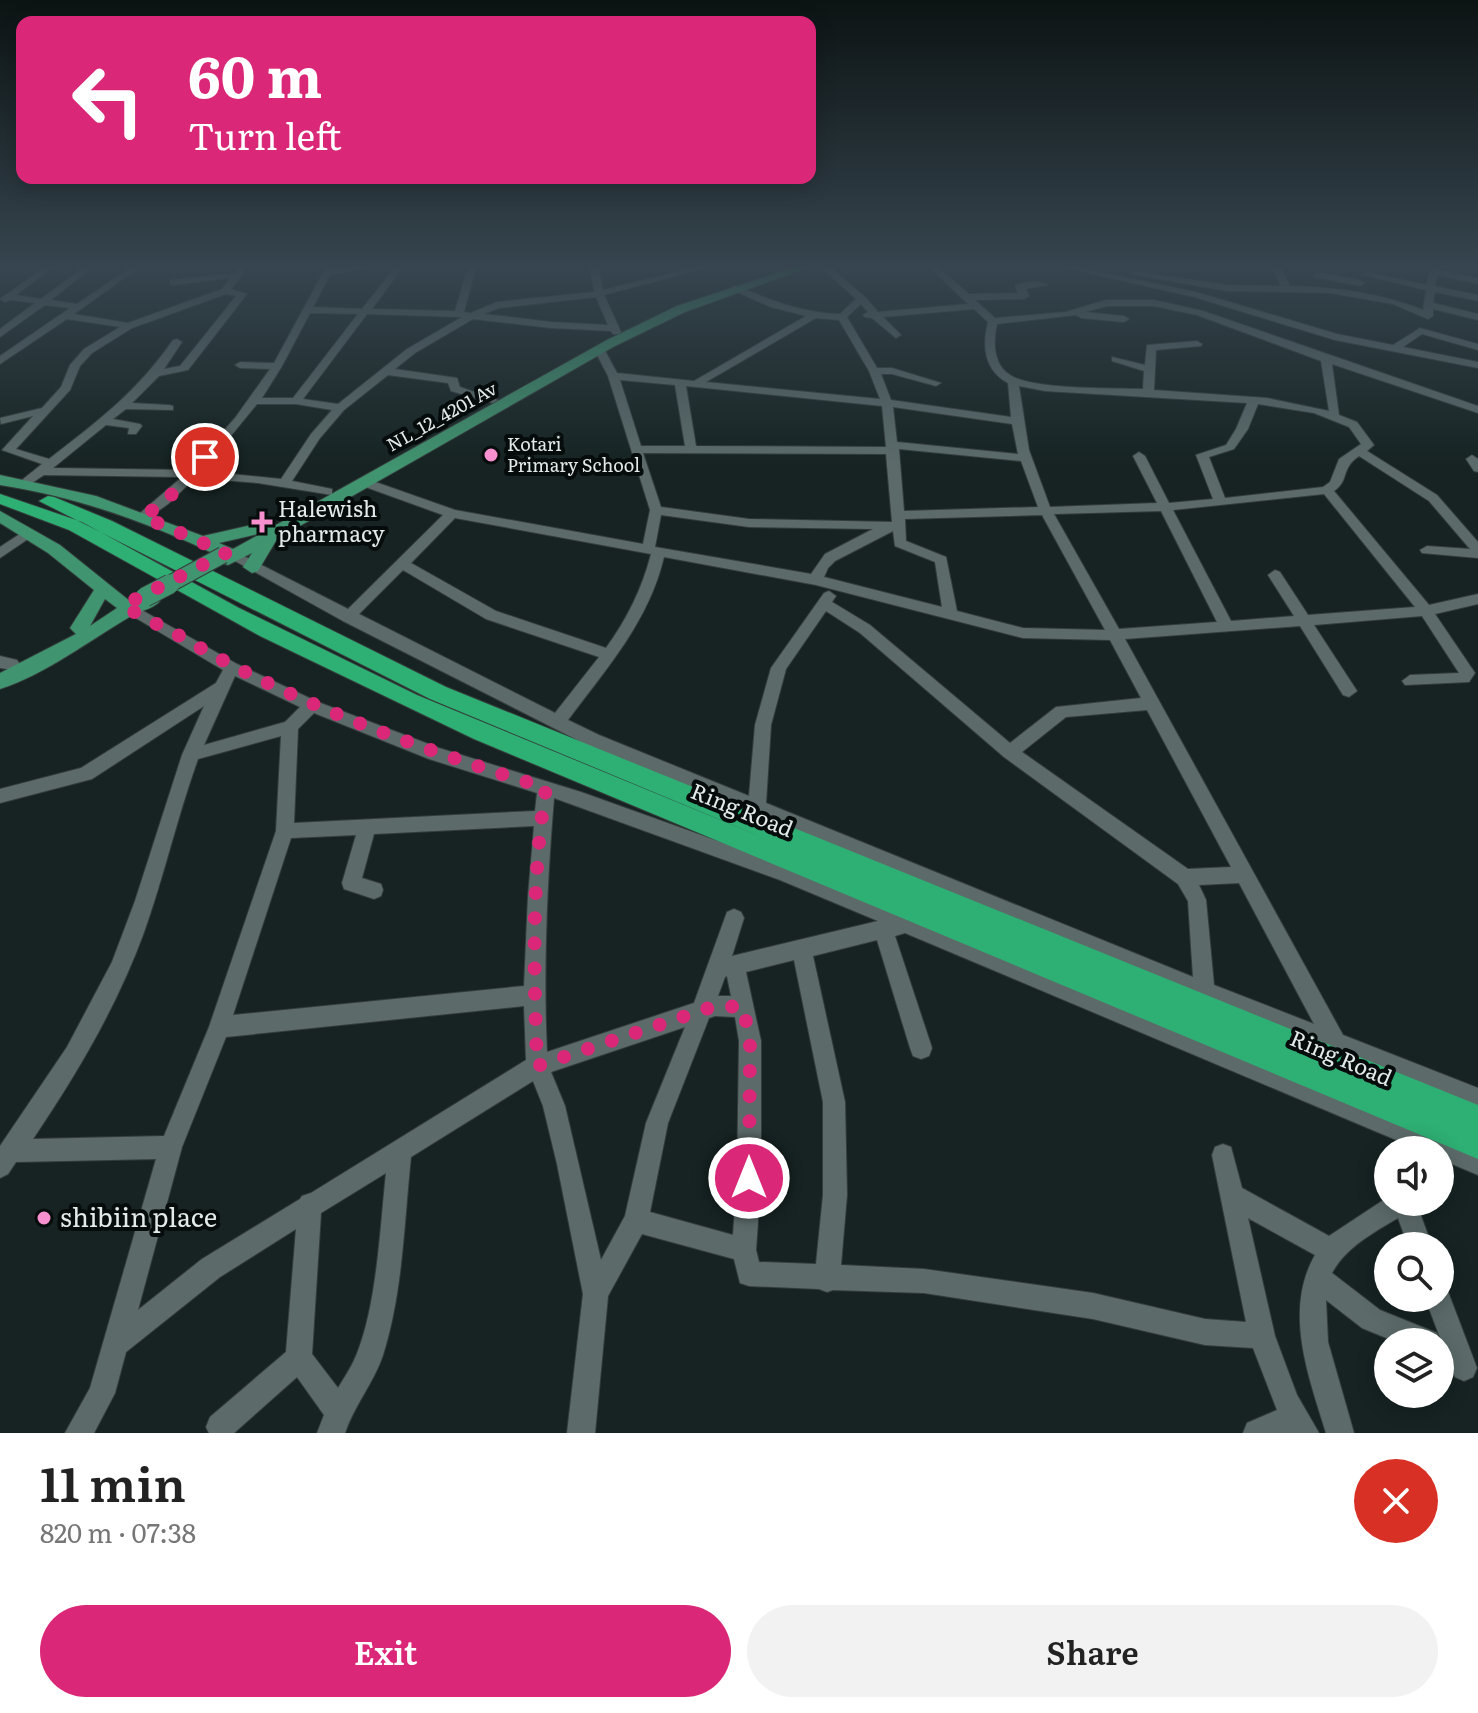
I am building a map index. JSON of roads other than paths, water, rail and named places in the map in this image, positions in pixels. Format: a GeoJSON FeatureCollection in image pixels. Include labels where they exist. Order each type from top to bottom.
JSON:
{"type":"FeatureCollection","features":[{"type":"Feature","properties":{"kind":"highway","name":"Ring Road"},"geometry":{"type":"LineString","coordinates":[[0,489],[43,499],[106,525],[438,693],[1478,1120]]}},
{"type":"Feature","properties":{"kind":"highway","name":"Ring Road"},"geometry":{"type":"LineString","coordinates":[[0,499],[64,523],[276,636],[455,721],[1478,1143]]}},
{"type":"Feature","properties":{"kind":"main road","name":"NL_12_4201 Av"},"geometry":{"type":"LineString","coordinates":[[272,528],[328,492],[608,334]]}},
{"type":"Feature","properties":{"kind":"main road","name":"NL_12_4201 Av"},"geometry":{"type":"LineString","coordinates":[[272,528],[364,482],[630,334]]}},
{"type":"Feature","properties":{"kind":"main road"},"geometry":{"type":"LineString","coordinates":[[0,480],[26,483],[144,517],[203,541],[227,556]]}},
{"type":"Feature","properties":{"kind":"main road"},"geometry":{"type":"LineString","coordinates":[[0,516],[29,532],[126,607]]}},
{"type":"Feature","properties":{"kind":"main road"},"geometry":{"type":"LineString","coordinates":[[203,541],[272,528]]}},
{"type":"Feature","properties":{"kind":"main road"},"geometry":{"type":"LineString","coordinates":[[4,666],[79,628],[148,599],[272,528]]}},
{"type":"Feature","properties":{"kind":"main road"},"geometry":{"type":"LineString","coordinates":[[252,567],[272,528]]}},
{"type":"Feature","properties":{"kind":"main road"},"geometry":{"type":"LineString","coordinates":[[79,628],[103,589]]}},
{"type":"Feature","properties":{"kind":"main road"},"geometry":{"type":"LineString","coordinates":[[0,682],[92,633],[126,607]]}},
{"type":"Feature","properties":{"kind":"street"},"geometry":{"type":"LineString","coordinates":[[0,361],[41,334]]}},
{"type":"Feature","properties":{"kind":"street"},"geometry":{"type":"LineString","coordinates":[[117,334],[80,358],[66,388],[4,449],[46,467],[286,481],[328,492]]}},
{"type":"Feature","properties":{"kind":"street"},"geometry":{"type":"LineString","coordinates":[[155,374],[184,368],[211,334]]}},
{"type":"Feature","properties":{"kind":"street"},"geometry":{"type":"LineString","coordinates":[[144,517],[169,498],[254,401],[294,334]]}},
{"type":"Feature","properties":{"kind":"street"},"geometry":{"type":"LineString","coordinates":[[296,401],[347,334]]}},
{"type":"Feature","properties":{"kind":"street"},"geometry":{"type":"LineString","coordinates":[[286,481],[315,436],[340,408],[385,371],[442,334]]}},
{"type":"Feature","properties":{"kind":"street"},"geometry":{"type":"LineString","coordinates":[[458,334],[464,337]]}},
{"type":"Feature","properties":{"kind":"street"},"geometry":{"type":"LineString","coordinates":[[698,382],[782,334]]}},
{"type":"Feature","properties":{"kind":"street"},"geometry":{"type":"LineString","coordinates":[[852,334],[874,371],[887,403],[894,448],[895,522],[900,543],[941,560],[950,613]]}},
{"type":"Feature","properties":{"kind":"street"},"geometry":{"type":"LineString","coordinates":[[990,334],[987,346],[990,356],[1013,381],[1022,458],[1045,510],[1153,703],[1335,1042]]}},
{"type":"Feature","properties":{"kind":"street"},"geometry":{"type":"LineString","coordinates":[[1255,334],[1478,410]]}},
{"type":"Feature","properties":{"kind":"street"},"geometry":{"type":"LineString","coordinates":[[1330,334],[1366,344],[1478,365]]}},
{"type":"Feature","properties":{"kind":"street"},"geometry":{"type":"LineString","coordinates":[[1366,344],[1371,334]]}},
{"type":"Feature","properties":{"kind":"street"},"geometry":{"type":"LineString","coordinates":[[1394,349],[1416,334]]}},
{"type":"Feature","properties":{"kind":"street"},"geometry":{"type":"LineString","coordinates":[[1430,334],[1478,347]]}},
{"type":"Feature","properties":{"kind":"street"},"geometry":{"type":"LineString","coordinates":[[26,483],[123,406],[155,374],[177,342]]}},
{"type":"Feature","properties":{"kind":"street"},"geometry":{"type":"LineString","coordinates":[[1148,392],[1151,347],[1197,344]]}},
{"type":"Feature","properties":{"kind":"street"},"geometry":{"type":"LineString","coordinates":[[558,722],[644,603],[654,579],[656,510],[613,376],[599,349]]}},
{"type":"Feature","properties":{"kind":"street"},"geometry":{"type":"LineString","coordinates":[[1116,359],[1148,369]]}},
{"type":"Feature","properties":{"kind":"street"},"geometry":{"type":"LineString","coordinates":[[1326,359],[1335,413]]}},
{"type":"Feature","properties":{"kind":"street"},"geometry":{"type":"LineString","coordinates":[[240,365],[277,366]]}},
{"type":"Feature","properties":{"kind":"street"},"geometry":{"type":"LineString","coordinates":[[385,371],[453,380],[455,389],[493,400]]}},
{"type":"Feature","properties":{"kind":"street"},"geometry":{"type":"LineString","coordinates":[[874,371],[892,371],[936,383]]}},
{"type":"Feature","properties":{"kind":"street"},"geometry":{"type":"LineString","coordinates":[[613,376],[887,403],[1017,421]]}},
{"type":"Feature","properties":{"kind":"street"},"geometry":{"type":"LineString","coordinates":[[680,381],[691,449]]}},
{"type":"Feature","properties":{"kind":"street"},"geometry":{"type":"LineString","coordinates":[[656,510],[758,524],[895,522],[1045,510],[1221,503],[1327,490],[1339,480],[1343,462],[1368,445],[1364,435],[1335,413],[1253,401],[1148,392],[1072,390],[1013,381]]}},
{"type":"Feature","properties":{"kind":"street"},"geometry":{"type":"LineString","coordinates":[[254,401],[296,401],[340,408]]}},
{"type":"Feature","properties":{"kind":"street"},"geometry":{"type":"LineString","coordinates":[[1221,503],[1202,455],[1230,447],[1242,429],[1253,401]]}},
{"type":"Feature","properties":{"kind":"street"},"geometry":{"type":"LineString","coordinates":[[123,406],[169,408]]}},
{"type":"Feature","properties":{"kind":"street"},"geometry":{"type":"LineString","coordinates":[[0,421],[47,409]]}},
{"type":"Feature","properties":{"kind":"street"},"geometry":{"type":"LineString","coordinates":[[102,421],[136,426],[132,432]]}},
{"type":"Feature","properties":{"kind":"street"},"geometry":{"type":"LineString","coordinates":[[636,449],[894,448],[1022,458]]}},
{"type":"Feature","properties":{"kind":"street"},"geometry":{"type":"LineString","coordinates":[[1361,452],[1433,498],[1477,547]]}},
{"type":"Feature","properties":{"kind":"street"},"geometry":{"type":"LineString","coordinates":[[1139,456],[1227,628]]}},
{"type":"Feature","properties":{"kind":"street"},"geometry":{"type":"LineString","coordinates":[[364,482],[452,514],[816,580],[1034,634],[1115,635],[1305,622],[1426,611],[1478,599]]}},
{"type":"Feature","properties":{"kind":"street"},"geometry":{"type":"LineString","coordinates":[[1327,490],[1426,611],[1467,676],[1410,681]]}},
{"type":"Feature","properties":{"kind":"street"},"geometry":{"type":"LineString","coordinates":[[348,617],[452,514]]}},
{"type":"Feature","properties":{"kind":"street"},"geometry":{"type":"LineString","coordinates":[[816,580],[825,561],[895,522]]}},
{"type":"Feature","properties":{"kind":"street"},"geometry":{"type":"LineString","coordinates":[[0,554],[29,532]]}},
{"type":"Feature","properties":{"kind":"street"},"geometry":{"type":"LineString","coordinates":[[1427,550],[1477,547]]}},
{"type":"Feature","properties":{"kind":"street"},"geometry":{"type":"LineString","coordinates":[[227,556],[558,722],[757,807],[1478,1099]]}},
{"type":"Feature","properties":{"kind":"street"},"geometry":{"type":"LineString","coordinates":[[403,564],[491,615],[607,654]]}},
{"type":"Feature","properties":{"kind":"street"},"geometry":{"type":"LineString","coordinates":[[1275,575],[1349,691]]}},
{"type":"Feature","properties":{"kind":"street"},"geometry":{"type":"LineString","coordinates":[[757,807],[763,725],[779,668],[836,585]]}},
{"type":"Feature","properties":{"kind":"street"},"geometry":{"type":"LineString","coordinates":[[824,603],[865,629],[1010,752],[1185,878],[1197,900],[1204,990]]}},
{"type":"Feature","properties":{"kind":"street"},"geometry":{"type":"LineString","coordinates":[[126,607],[232,668],[312,706],[435,754],[546,788],[786,874],[1394,1136]]}},
{"type":"Feature","properties":{"kind":"street"},"geometry":{"type":"LineString","coordinates":[[5,1159],[73,1061],[99,1013],[133,936],[190,755],[232,668]]}},
{"type":"Feature","properties":{"kind":"street"},"geometry":{"type":"LineString","coordinates":[[0,796],[86,774],[221,687]]}},
{"type":"Feature","properties":{"kind":"street"},"geometry":{"type":"LineString","coordinates":[[1010,752],[1062,711],[1153,703]]}},
{"type":"Feature","properties":{"kind":"street"},"geometry":{"type":"LineString","coordinates":[[190,755],[290,727],[312,706]]}},
{"type":"Feature","properties":{"kind":"street"},"geometry":{"type":"LineString","coordinates":[[79,1433],[102,1393],[171,1147],[219,1027],[285,831],[290,727]]}},
{"type":"Feature","properties":{"kind":"street"},"geometry":{"type":"LineString","coordinates":[[546,788],[541,818],[534,995],[537,1066],[554,1106],[596,1294],[581,1433]]}},
{"type":"Feature","properties":{"kind":"street"},"geometry":{"type":"LineString","coordinates":[[285,831],[541,818]]}},
{"type":"Feature","properties":{"kind":"street"},"geometry":{"type":"LineString","coordinates":[[367,829],[351,883],[374,890]]}},
{"type":"Feature","properties":{"kind":"street"},"geometry":{"type":"LineString","coordinates":[[1185,878],[1246,874]]}},
{"type":"Feature","properties":{"kind":"street"},"geometry":{"type":"LineString","coordinates":[[596,1294],[636,1220],[657,1123],[700,1012],[727,967],[734,918]]}},
{"type":"Feature","properties":{"kind":"street"},"geometry":{"type":"LineString","coordinates":[[727,967],[905,924]]}},
{"type":"Feature","properties":{"kind":"street"},"geometry":{"type":"LineString","coordinates":[[883,929],[921,1048]]}},
{"type":"Feature","properties":{"kind":"street"},"geometry":{"type":"LineString","coordinates":[[801,947],[834,1102],[835,1195],[827,1280]]}},
{"type":"Feature","properties":{"kind":"street"},"geometry":{"type":"LineString","coordinates":[[727,967],[743,1007],[750,1041],[749,1178],[744,1250],[745,1268],[757,1277],[924,1281],[1093,1306],[1205,1332],[1262,1336]]}},
{"type":"Feature","properties":{"kind":"street"},"geometry":{"type":"LineString","coordinates":[[219,1027],[534,995]]}},
{"type":"Feature","properties":{"kind":"street"},"geometry":{"type":"LineString","coordinates":[[115,1345],[211,1268],[537,1066],[715,1006],[743,1007]]}},
{"type":"Feature","properties":{"kind":"street"},"geometry":{"type":"LineString","coordinates":[[5,1159],[171,1147]]}},
{"type":"Feature","properties":{"kind":"street"},"geometry":{"type":"LineString","coordinates":[[310,1204],[299,1358],[334,1421],[359,1380],[379,1319],[400,1149]]}},
{"type":"Feature","properties":{"kind":"street"},"geometry":{"type":"LineString","coordinates":[[1223,1155],[1262,1336],[1299,1425],[1257,1433]]}},
{"type":"Feature","properties":{"kind":"street"},"geometry":{"type":"LineString","coordinates":[[1454,1156],[1478,1163]]}},
{"type":"Feature","properties":{"kind":"street"},"geometry":{"type":"LineString","coordinates":[[1233,1196],[1331,1251]]}},
{"type":"Feature","properties":{"kind":"street"},"geometry":{"type":"LineString","coordinates":[[1340,1433],[1318,1358],[1313,1315],[1317,1277],[1331,1251],[1382,1216]]}},
{"type":"Feature","properties":{"kind":"street"},"geometry":{"type":"LineString","coordinates":[[636,1220],[744,1250]]}},
{"type":"Feature","properties":{"kind":"street"},"geometry":{"type":"LineString","coordinates":[[1317,1277],[1371,1319],[1393,1328]]}},
{"type":"Feature","properties":{"kind":"street"},"geometry":{"type":"LineString","coordinates":[[220,1427],[299,1358]]}},
{"type":"Feature","properties":{"kind":"place","name":"Kotari Primary School"},"geometry":{"type":"Point","coordinates":[491,455]}},
{"type":"Feature","properties":{"kind":"place","name":"Halewish pharmacy"},"geometry":{"type":"Point","coordinates":[262,522]}},
{"type":"Feature","properties":{"kind":"place","name":"shibiin place"},"geometry":{"type":"Point","coordinates":[44,1218]}}]}
